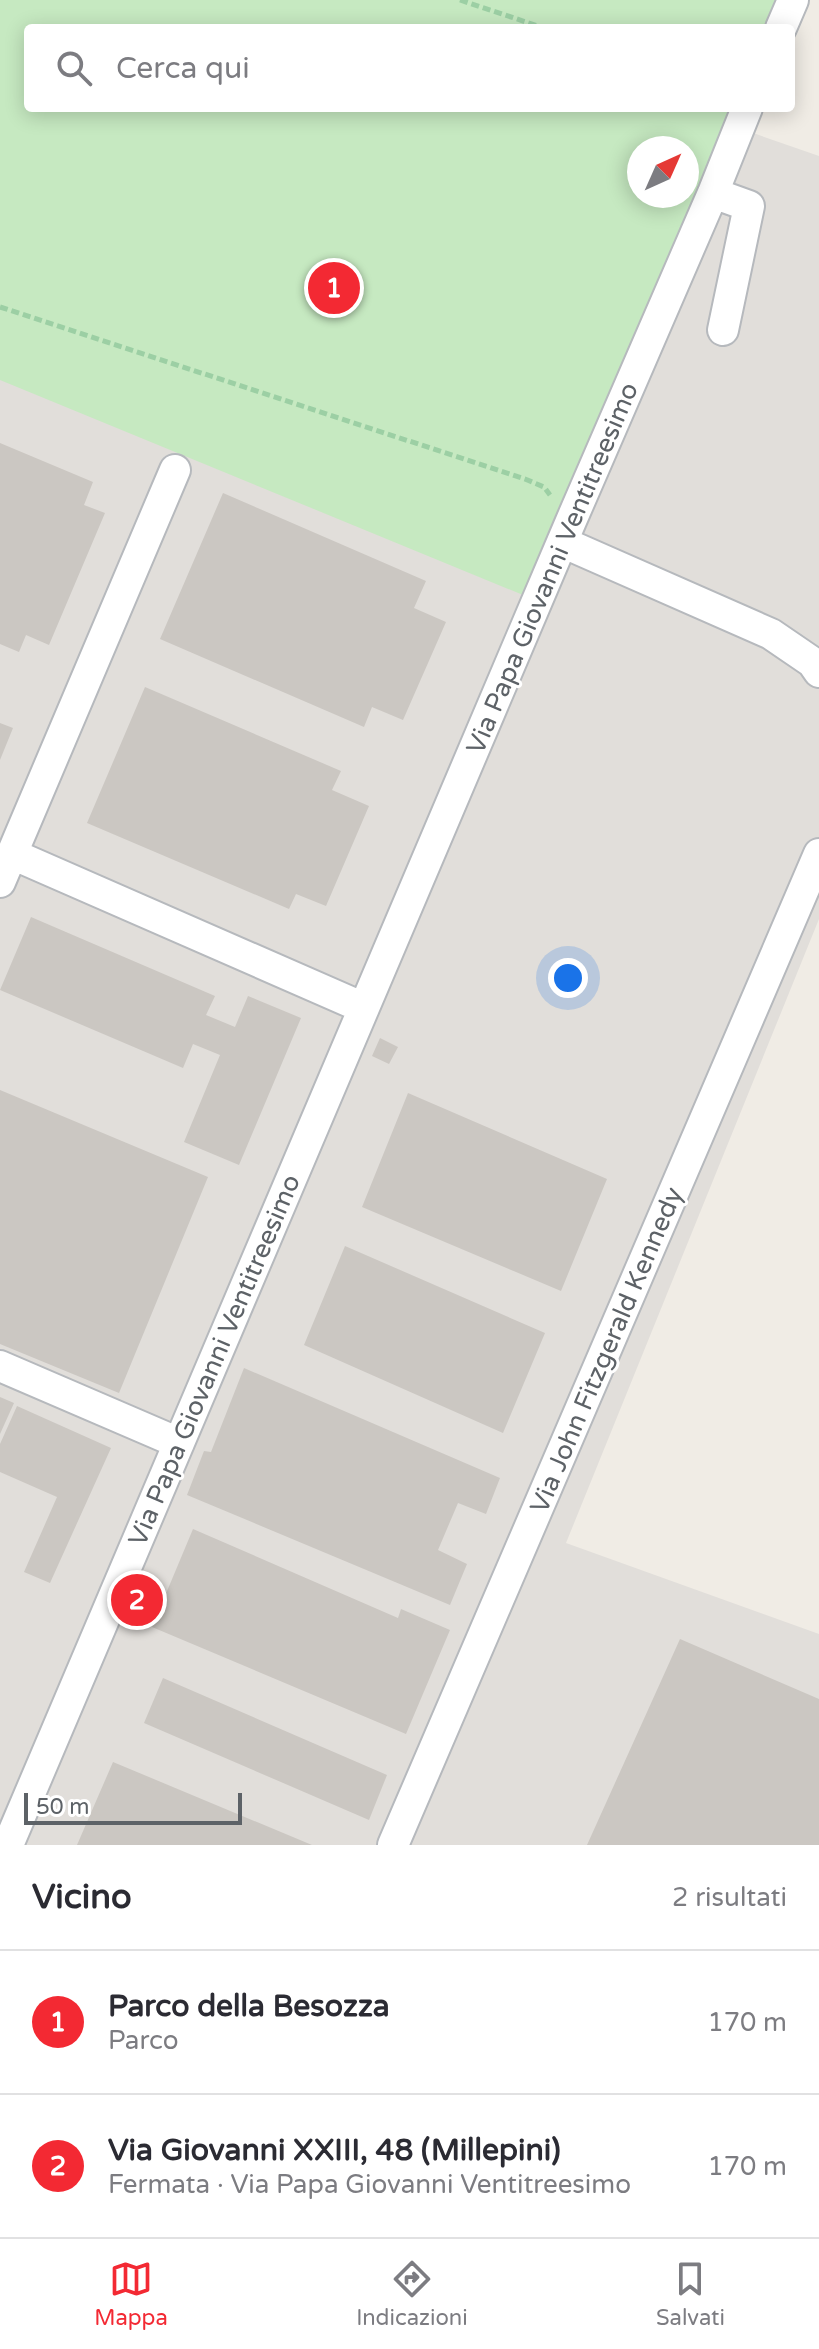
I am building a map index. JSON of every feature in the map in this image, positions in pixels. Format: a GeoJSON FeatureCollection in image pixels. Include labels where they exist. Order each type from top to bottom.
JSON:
{"type":"FeatureCollection","features":[{"type":"Feature","properties":{"kind":"street"},"geometry":{"type":"LineString","coordinates":[[783,24],[793,0]]}},
{"type":"Feature","properties":{"kind":"street","name":"Via Papa Giovanni Ventitreesimo"},"geometry":{"type":"LineString","coordinates":[[8,1845],[743,118]]}},
{"type":"Feature","properties":{"kind":"street"},"geometry":{"type":"LineString","coordinates":[[713,193],[749,206],[723,330]]}},
{"type":"Feature","properties":{"kind":"street"},"geometry":{"type":"LineString","coordinates":[[0,882],[175,470]]}},
{"type":"Feature","properties":{"kind":"street"},"geometry":{"type":"LineString","coordinates":[[562,542],[771,634],[812,662],[819,672]]}},
{"type":"Feature","properties":{"kind":"street"},"geometry":{"type":"LineString","coordinates":[[12,854],[364,1008]]}},
{"type":"Feature","properties":{"kind":"street","name":"Via John Fitzgerald Kennedy"},"geometry":{"type":"LineString","coordinates":[[393,1845],[819,854]]}},
{"type":"Feature","properties":{"kind":"street"},"geometry":{"type":"LineString","coordinates":[[0,1366],[179,1443]]}},
{"type":"Feature","properties":{"kind":"path"},"geometry":{"type":"LineString","coordinates":[[460,0],[532,24]]}},
{"type":"Feature","properties":{"kind":"path"},"geometry":{"type":"LineString","coordinates":[[0,307],[544,487]]}},
{"type":"Feature","properties":{"kind":"shaded area"},"geometry":{"type":"Polygon","coordinates":[[[730,125],[819,156],[819,919],[566,1543],[819,1634],[819,1845],[0,1845],[0,376],[483,578],[685,208],[699,208],[699,182],[730,125]]]}},
{"type":"Feature","properties":{"kind":"green space"},"geometry":{"type":"Polygon","coordinates":[[[0,0],[780,0],[773,24],[24,24],[24,112],[741,112],[540,602],[0,380],[0,0]]]}},
{"type":"Feature","properties":{"kind":"building"},"geometry":{"type":"Polygon","coordinates":[[[0,443],[93,482],[84,505],[105,513],[49,645],[26,635],[19,652],[0,644],[0,443]]]}},
{"type":"Feature","properties":{"kind":"building"},"geometry":{"type":"Polygon","coordinates":[[[223,493],[426,581],[414,608],[446,622],[403,720],[372,707],[364,727],[160,639],[223,493]]]}},
{"type":"Feature","properties":{"kind":"building"},"geometry":{"type":"Polygon","coordinates":[[[145,687],[341,771],[332,790],[369,806],[326,906],[296,894],[289,909],[87,823],[145,687]]]}},
{"type":"Feature","properties":{"kind":"building"},"geometry":{"type":"Polygon","coordinates":[[[0,723],[13,728],[0,760],[0,723]]]}},
{"type":"Feature","properties":{"kind":"building"},"geometry":{"type":"Polygon","coordinates":[[[31,917],[215,996],[206,1015],[235,1027],[248,996],[301,1018],[239,1165],[184,1142],[220,1055],[193,1044],[183,1068],[0,990],[31,917]]]}},
{"type":"Feature","properties":{"kind":"building"},"geometry":{"type":"Polygon","coordinates":[[[380,1038],[398,1047],[389,1064],[372,1056],[380,1038]]]}},
{"type":"Feature","properties":{"kind":"building"},"geometry":{"type":"Polygon","coordinates":[[[0,1090],[208,1177],[119,1393],[0,1344],[0,1090]]]}},
{"type":"Feature","properties":{"kind":"building"},"geometry":{"type":"Polygon","coordinates":[[[408,1093],[607,1179],[561,1291],[362,1207],[408,1093]]]}},
{"type":"Feature","properties":{"kind":"building"},"geometry":{"type":"Polygon","coordinates":[[[345,1246],[545,1333],[503,1433],[304,1345],[345,1246]]]}},
{"type":"Feature","properties":{"kind":"building"},"geometry":{"type":"Polygon","coordinates":[[[244,1368],[500,1478],[486,1514],[458,1503],[438,1550],[467,1564],[450,1605],[187,1495],[204,1451],[211,1452],[244,1368]]]}},
{"type":"Feature","properties":{"kind":"building"},"geometry":{"type":"Polygon","coordinates":[[[0,1397],[14,1403],[0,1434],[0,1397]]]}},
{"type":"Feature","properties":{"kind":"building"},"geometry":{"type":"Polygon","coordinates":[[[17,1406],[111,1448],[50,1583],[24,1572],[57,1497],[0,1472],[0,1444],[17,1406]]]}},
{"type":"Feature","properties":{"kind":"building"},"geometry":{"type":"Polygon","coordinates":[[[193,1529],[398,1618],[401,1609],[450,1630],[406,1734],[152,1627],[193,1529]]]}},
{"type":"Feature","properties":{"kind":"building"},"geometry":{"type":"Polygon","coordinates":[[[680,1639],[819,1699],[819,1845],[587,1845],[680,1639]]]}},
{"type":"Feature","properties":{"kind":"building"},"geometry":{"type":"Polygon","coordinates":[[[163,1678],[387,1775],[369,1820],[144,1723],[163,1678]]]}},
{"type":"Feature","properties":{"kind":"building"},"geometry":{"type":"Polygon","coordinates":[[[113,1762],[312,1845],[77,1845],[113,1762]]]}},
{"type":"Feature","properties":{"kind":"place","name":"Parco della Besozza"},"geometry":{"type":"Point","coordinates":[334,288]}},
{"type":"Feature","properties":{"kind":"place","name":"Via Giovanni XXIII, 48 (Millepini)"},"geometry":{"type":"Point","coordinates":[137,1600]}}]}
